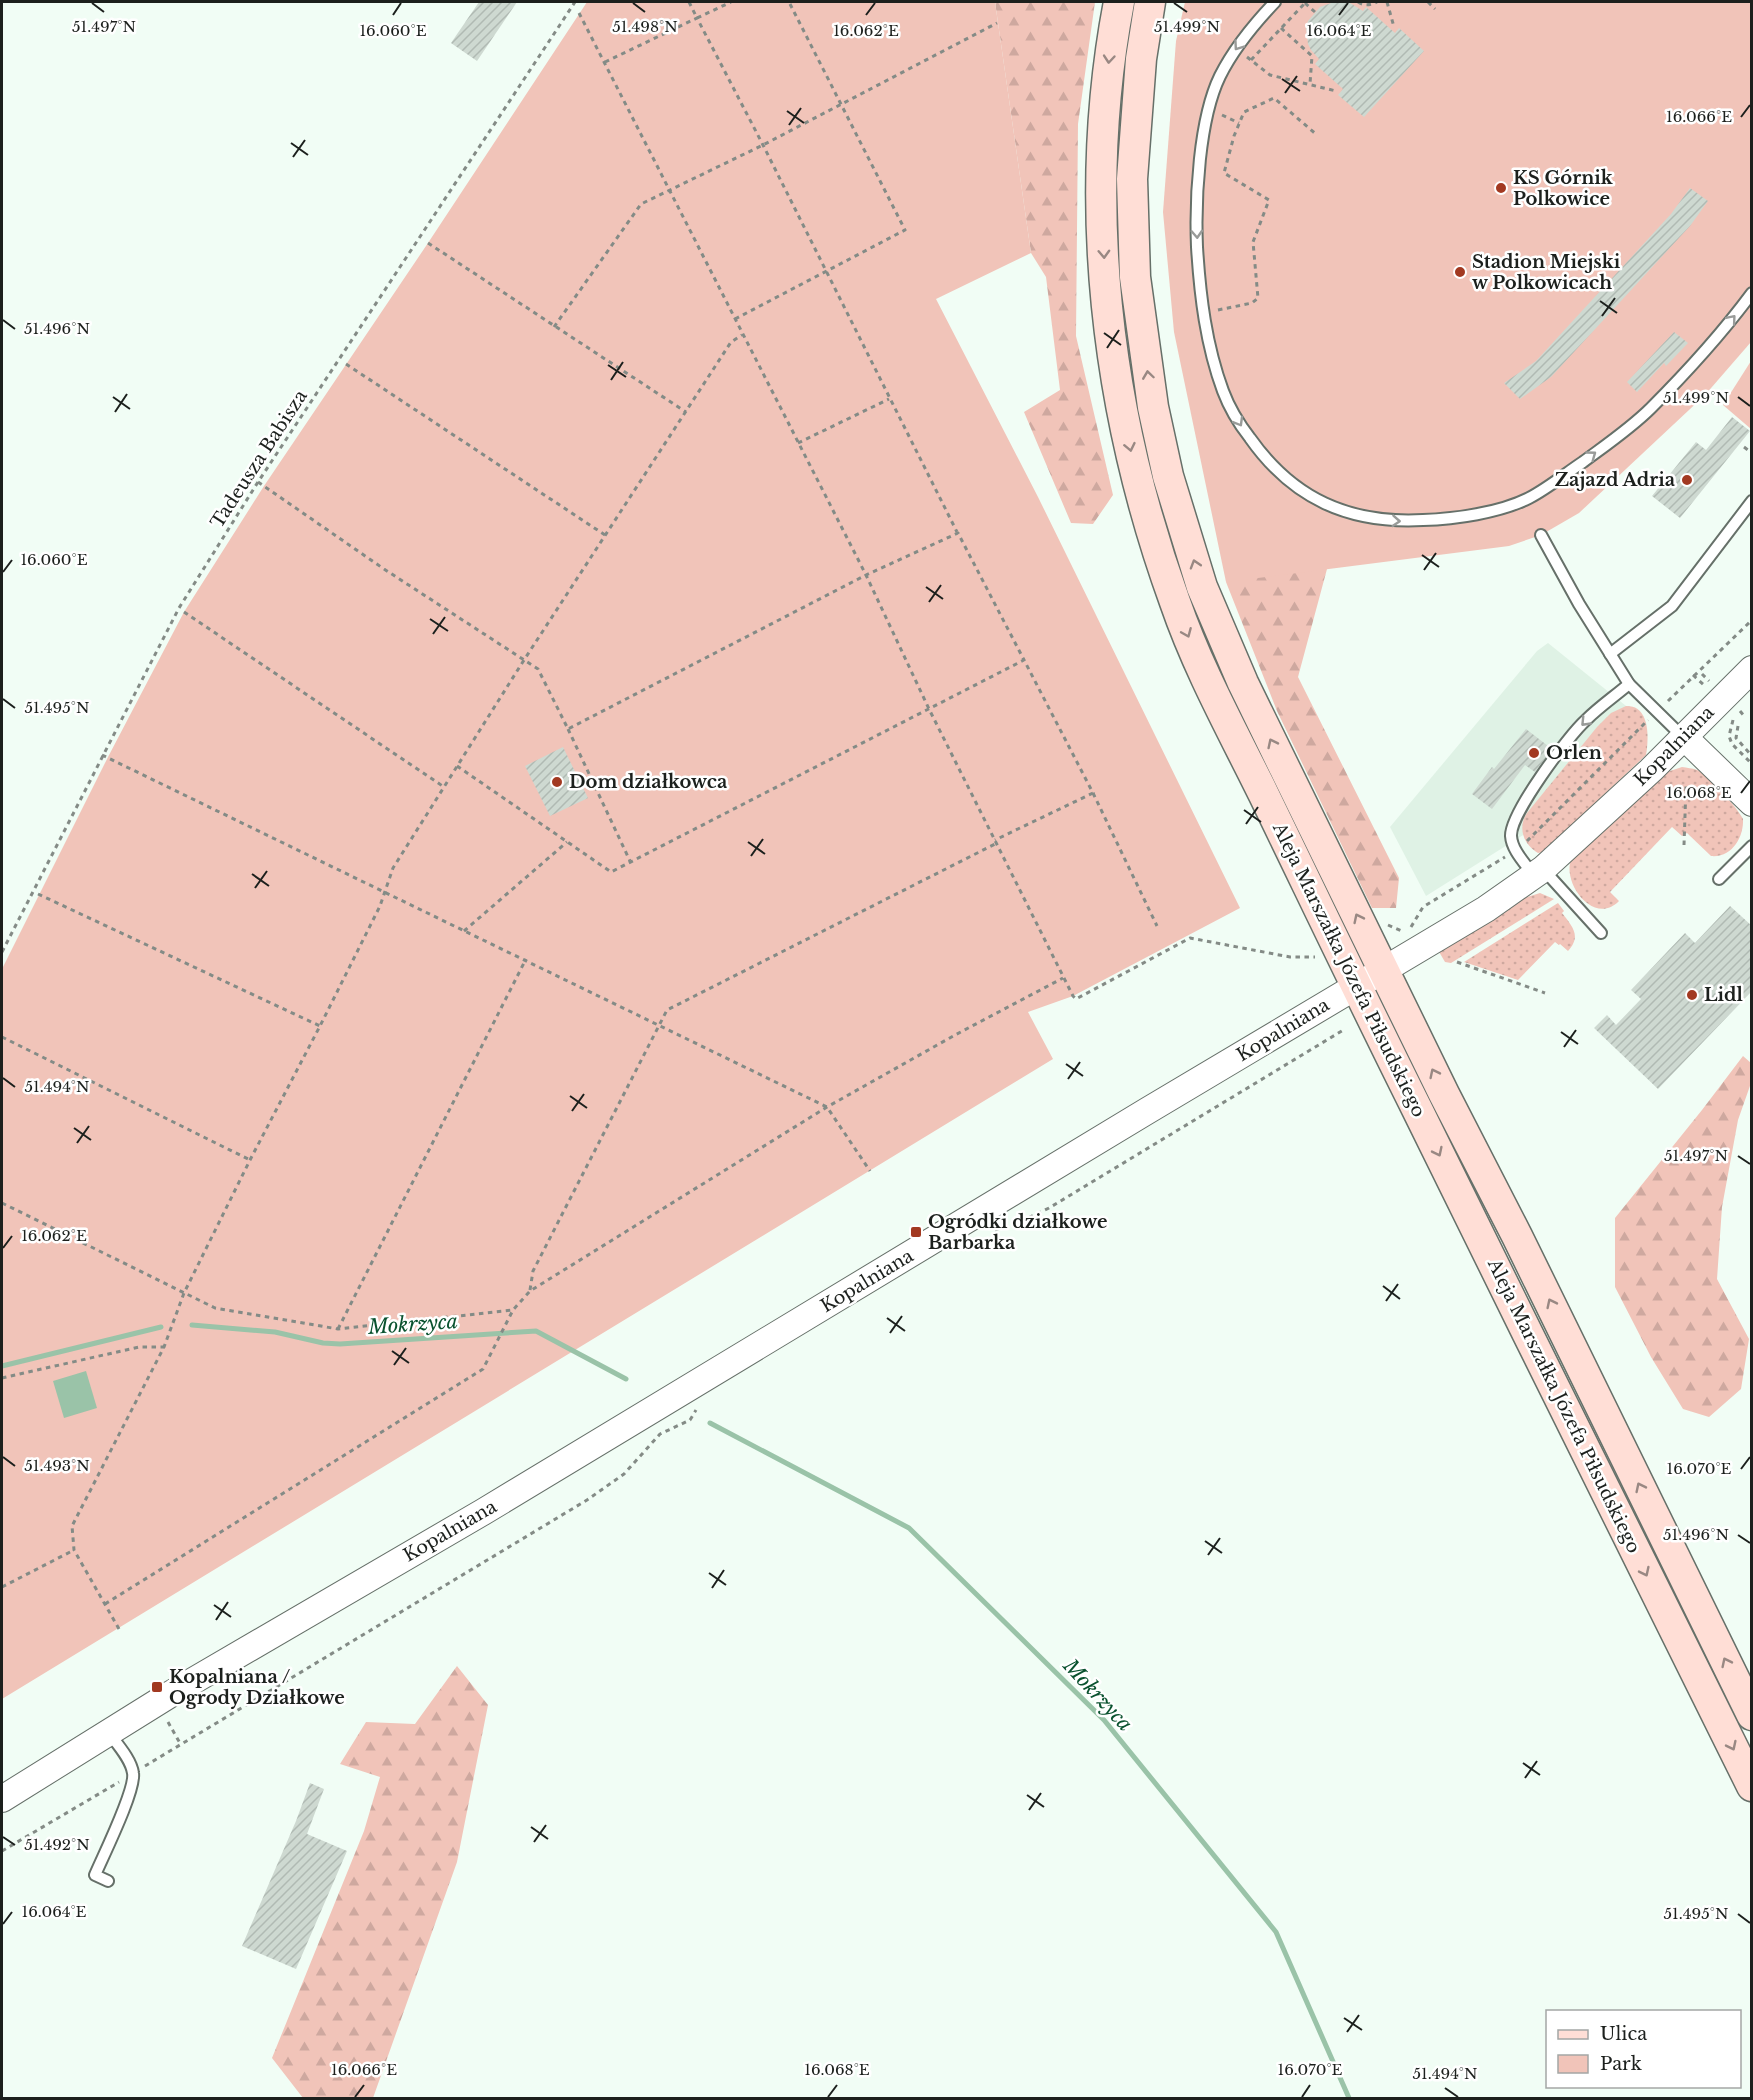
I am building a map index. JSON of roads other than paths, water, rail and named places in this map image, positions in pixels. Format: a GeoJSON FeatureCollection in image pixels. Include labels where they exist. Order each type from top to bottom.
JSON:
{"type":"FeatureCollection","features":[{"type":"Feature","properties":{"kind":"main road","name":"Aleja Marszałka Józefa Piłsudskiego"},"geometry":{"type":"LineString","coordinates":[[1119,2],[1109,51],[1101,184],[1104,268],[1111,343],[1124,418],[1140,492],[1175,604],[1202,667],[1356,987],[1752,1786]]}},
{"type":"Feature","properties":{"kind":"main road","name":"Aleja Marszałka Józefa Piłsudskiego"},"geometry":{"type":"LineString","coordinates":[[1150,2],[1141,59],[1132,179],[1135,277],[1153,407],[1168,477],[1202,587],[1243,683],[1383,971],[1517,1236],[1752,1715]]}},
{"type":"Feature","properties":{"kind":"street","name":"Kopalniana"},"geometry":{"type":"LineString","coordinates":[[2,1799],[156,1703],[483,1512],[1486,909],[1539,873],[1621,798],[1752,669]]}},
{"type":"Feature","properties":{"kind":"street"},"geometry":{"type":"LineString","coordinates":[[1684,737],[1752,803]]}},
{"type":"Feature","properties":{"kind":"lane"},"geometry":{"type":"LineString","coordinates":[[1275,2],[1236,48],[1219,78],[1209,109],[1196,211],[1199,282],[1213,361],[1224,393],[1260,454],[1278,473],[1316,501],[1371,519],[1402,521],[1466,516],[1527,499],[1546,488],[1623,432],[1651,408],[1752,293]]}},
{"type":"Feature","properties":{"kind":"lane"},"geometry":{"type":"LineString","coordinates":[[1610,654],[1672,606],[1752,501]]}},
{"type":"Feature","properties":{"kind":"lane"},"geometry":{"type":"LineString","coordinates":[[1541,536],[1579,604],[1629,684],[1684,737]]}},
{"type":"Feature","properties":{"kind":"lane"},"geometry":{"type":"LineString","coordinates":[[1601,933],[1515,850],[1511,836],[1514,822],[1535,784],[1584,721],[1629,684]]}},
{"type":"Feature","properties":{"kind":"lane"},"geometry":{"type":"LineString","coordinates":[[1719,879],[1752,846]]}},
{"type":"Feature","properties":{"kind":"lane"},"geometry":{"type":"LineString","coordinates":[[108,1881],[95,1875],[131,1790],[133,1773],[124,1754],[109,1732]]}},
{"type":"Feature","properties":{"kind":"waterway","name":"Mokrzyca"},"geometry":{"type":"LineString","coordinates":[[192,1325],[275,1332],[323,1343],[340,1344],[536,1331],[626,1379]]}},
{"type":"Feature","properties":{"kind":"waterway","name":"Mokrzyca"},"geometry":{"type":"LineString","coordinates":[[2,1366],[161,1327]]}},
{"type":"Feature","properties":{"kind":"waterway","name":"Mokrzyca"},"geometry":{"type":"LineString","coordinates":[[710,1423],[909,1528],[1104,1720],[1276,1932],[1349,2098]]}},
{"type":"Feature","properties":{"kind":"place","name":"KS Górnik Polkowice"},"geometry":{"type":"Point","coordinates":[1501,188]}},
{"type":"Feature","properties":{"kind":"place","name":"Stadion Miejski w Polkowicach"},"geometry":{"type":"Point","coordinates":[1460,272]}},
{"type":"Feature","properties":{"kind":"place","name":"Zajazd Adria"},"geometry":{"type":"Point","coordinates":[1687,480]}},
{"type":"Feature","properties":{"kind":"place","name":"Orlen"},"geometry":{"type":"Point","coordinates":[1534,753]}},
{"type":"Feature","properties":{"kind":"place","name":"Dom działkowca"},"geometry":{"type":"Point","coordinates":[557,782]}},
{"type":"Feature","properties":{"kind":"place","name":"Lidl"},"geometry":{"type":"Point","coordinates":[1692,995]}},
{"type":"Feature","properties":{"kind":"place","name":"Ogródki działkowe Barbarka"},"geometry":{"type":"Point","coordinates":[916,1232]}},
{"type":"Feature","properties":{"kind":"place","name":"Kopalniana / Ogrody Działkowe"},"geometry":{"type":"Point","coordinates":[157,1687]}}]}
